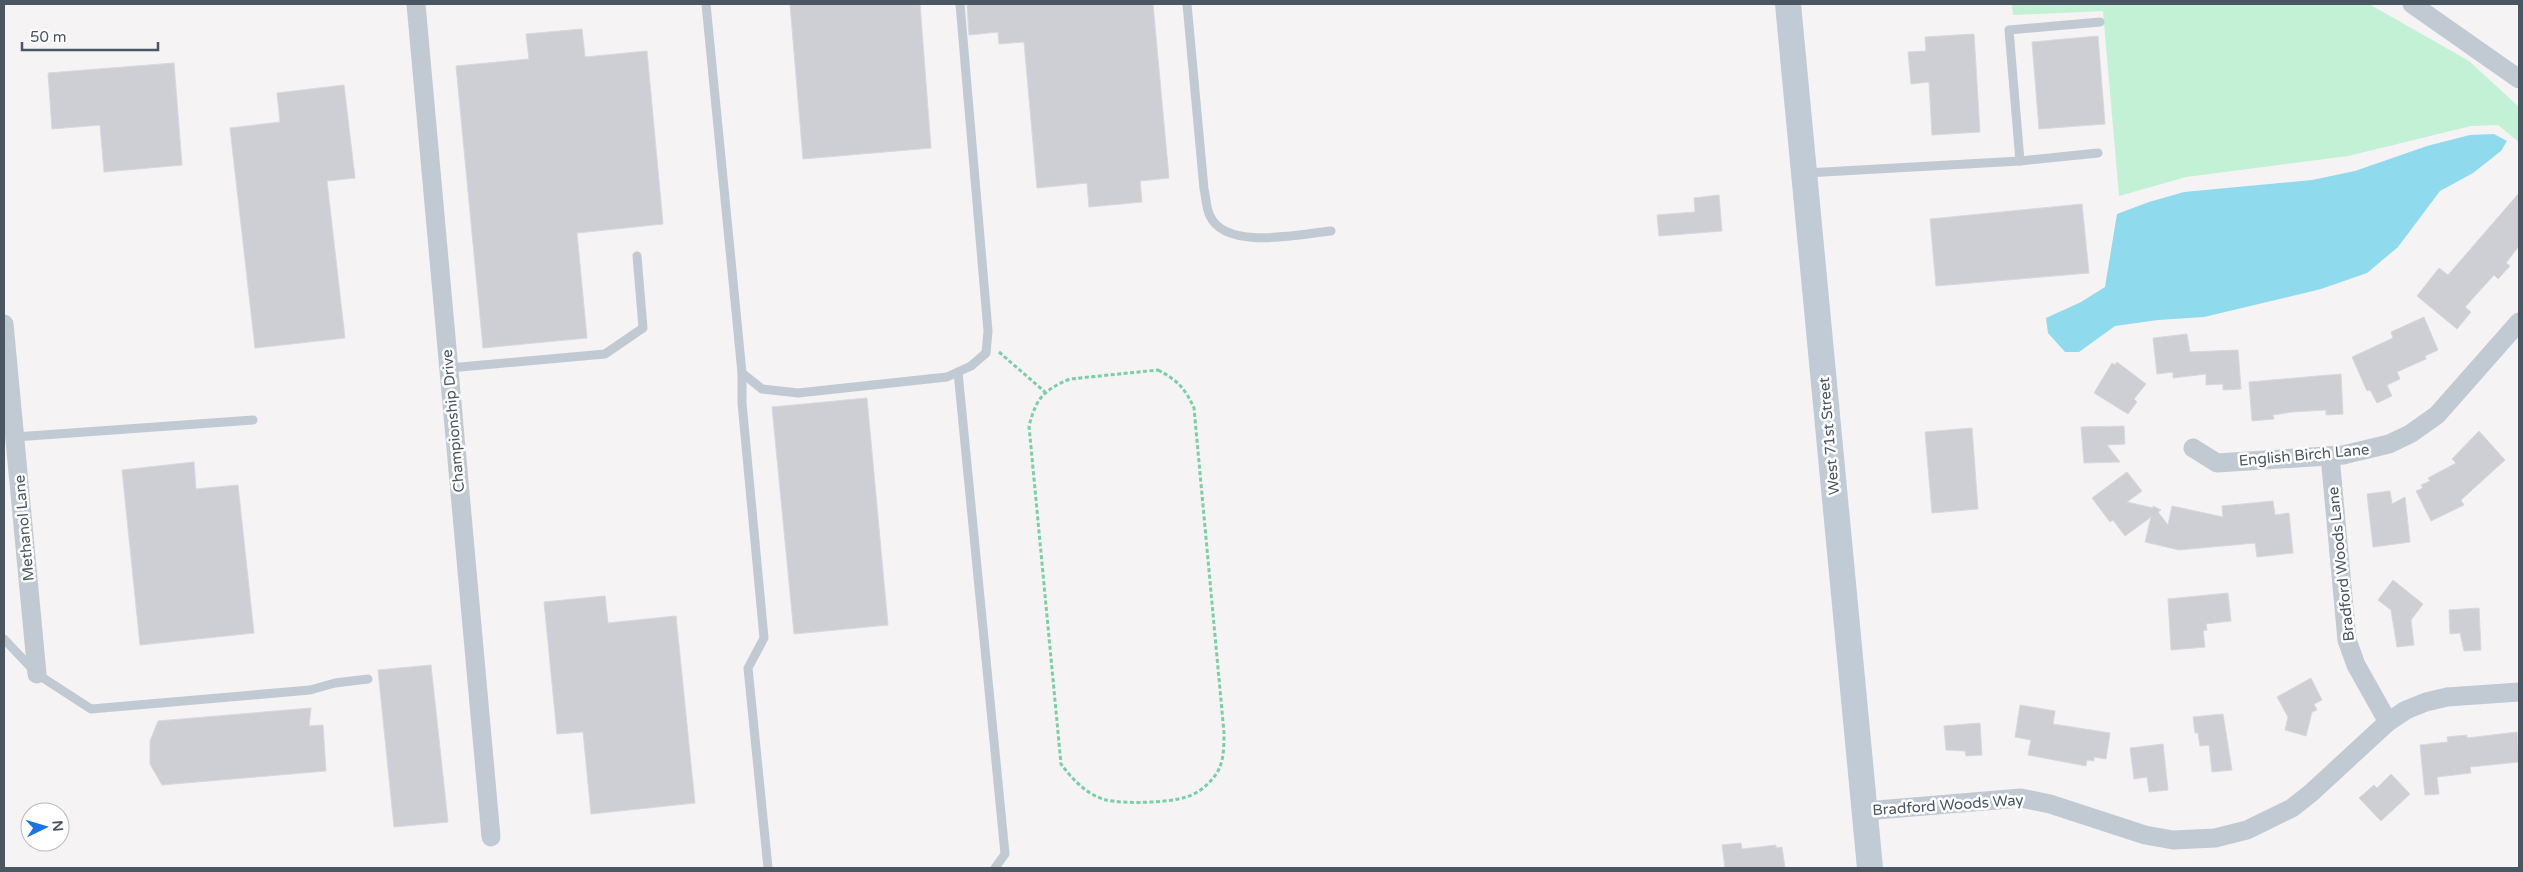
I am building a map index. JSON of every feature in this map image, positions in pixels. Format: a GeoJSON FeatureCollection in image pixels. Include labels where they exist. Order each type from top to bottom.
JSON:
{"type":"FeatureCollection","features":[{"type":"Feature","properties":{"kind":"main road","name":"West 71st Street"},"geometry":{"type":"LineString","coordinates":[[1788,4],[1870,868]]}},
{"type":"Feature","properties":{"kind":"street","name":"Championship Drive"},"geometry":{"type":"LineString","coordinates":[[416,4],[491,837]]}},
{"type":"Feature","properties":{"kind":"street"},"geometry":{"type":"LineString","coordinates":[[2412,4],[2519,79]]}},
{"type":"Feature","properties":{"kind":"street","name":"English Birch Lane"},"geometry":{"type":"LineString","coordinates":[[2192,448],[2217,463],[2330,456],[2366,451],[2389,444],[2432,420],[2455,398],[2519,322]]}},
{"type":"Feature","properties":{"kind":"street","name":"Methanol Lane"},"geometry":{"type":"LineString","coordinates":[[4,324],[37,674]]}},
{"type":"Feature","properties":{"kind":"street","name":"Bradford Woods Lane"},"geometry":{"type":"LineString","coordinates":[[2330,456],[2347,640],[2356,665],[2388,722]]}},
{"type":"Feature","properties":{"kind":"street","name":"Bradford Woods Way"},"geometry":{"type":"LineString","coordinates":[[1865,811],[2021,798],[2050,804],[2145,835],[2173,840],[2215,838],[2247,830],[2292,808],[2312,793],[2388,722],[2406,710],[2432,700],[2519,692]]}},
{"type":"Feature","properties":{"kind":"lane"},"geometry":{"type":"LineString","coordinates":[[706,4],[742,373],[742,403],[764,638],[748,668],[768,868]]}},
{"type":"Feature","properties":{"kind":"lane"},"geometry":{"type":"LineString","coordinates":[[742,373],[762,389],[798,392],[947,377],[971,366],[986,353],[988,331],[960,4]]}},
{"type":"Feature","properties":{"kind":"lane"},"geometry":{"type":"LineString","coordinates":[[1187,4],[1204,189],[1210,217],[1223,230],[1252,239],[1332,231]]}},
{"type":"Feature","properties":{"kind":"lane"},"geometry":{"type":"LineString","coordinates":[[2020,161],[2009,30],[2100,22]]}},
{"type":"Feature","properties":{"kind":"lane"},"geometry":{"type":"LineString","coordinates":[[1804,174],[2020,161],[2098,153]]}},
{"type":"Feature","properties":{"kind":"lane"},"geometry":{"type":"LineString","coordinates":[[449,368],[605,354],[643,328],[637,256]]}},
{"type":"Feature","properties":{"kind":"lane"},"geometry":{"type":"LineString","coordinates":[[958,372],[1005,854],[995,868]]}},
{"type":"Feature","properties":{"kind":"lane"},"geometry":{"type":"LineString","coordinates":[[15,437],[254,420]]}},
{"type":"Feature","properties":{"kind":"lane"},"geometry":{"type":"LineString","coordinates":[[4,639],[37,674],[91,709],[310,690],[335,683],[368,679]]}},
{"type":"Feature","properties":{"kind":"path"},"geometry":{"type":"LineString","coordinates":[[987,342],[1045,392]]}},
{"type":"Feature","properties":{"kind":"path"},"geometry":{"type":"LineString","coordinates":[[1158,370],[1169,376],[1185,390],[1194,408],[1224,733],[1224,756],[1216,776],[1204,788],[1186,797],[1131,803],[1104,799],[1073,781],[1061,764],[1028,426],[1034,406],[1045,392],[1070,379],[1158,370]]}},
{"type":"Feature","properties":{"kind":"green space"},"geometry":{"type":"Polygon","coordinates":[[[2012,4],[2369,4],[2469,61],[2519,107],[2519,142],[2498,125],[2471,126],[2348,156],[2186,177],[2119,196],[2103,11],[2013,15],[2012,4]]]}},
{"type":"Feature","properties":{"kind":"water"},"geometry":{"type":"Polygon","coordinates":[[[2494,134],[2507,141],[2501,151],[2473,173],[2440,191],[2398,247],[2367,273],[2321,289],[2204,317],[2158,320],[2115,326],[2079,352],[2065,352],[2048,333],[2046,318],[2081,302],[2105,287],[2117,214],[2184,192],[2312,180],[2355,171],[2427,146],[2470,135],[2494,134]]]}},
{"type":"Feature","properties":{"kind":"building"},"geometry":{"type":"Polygon","coordinates":[[[790,4],[920,4],[931,148],[803,159],[790,4]]]}},
{"type":"Feature","properties":{"kind":"building"},"geometry":{"type":"Polygon","coordinates":[[[967,4],[1153,4],[1169,178],[1140,181],[1142,202],[1089,207],[1087,183],[1037,188],[1024,42],[999,44],[998,32],[969,35],[967,4]]]}},
{"type":"Feature","properties":{"kind":"building"},"geometry":{"type":"Polygon","coordinates":[[[582,29],[585,57],[647,51],[663,224],[577,233],[587,338],[483,348],[456,66],[529,59],[526,34],[582,29]]]}},
{"type":"Feature","properties":{"kind":"building"},"geometry":{"type":"Polygon","coordinates":[[[1974,34],[1980,132],[1932,135],[1929,82],[1911,84],[1908,52],[1926,51],[1925,37],[1974,34]]]}},
{"type":"Feature","properties":{"kind":"building"},"geometry":{"type":"Polygon","coordinates":[[[2098,36],[2105,124],[2039,129],[2032,42],[2098,36]]]}},
{"type":"Feature","properties":{"kind":"building"},"geometry":{"type":"Polygon","coordinates":[[[174,63],[182,165],[104,172],[100,125],[52,129],[48,73],[174,63]]]}},
{"type":"Feature","properties":{"kind":"building"},"geometry":{"type":"Polygon","coordinates":[[[344,85],[355,178],[327,181],[345,338],[255,348],[230,128],[280,122],[277,93],[344,85]]]}},
{"type":"Feature","properties":{"kind":"building"},"geometry":{"type":"Polygon","coordinates":[[[2519,193],[2519,246],[2506,263],[2510,266],[2498,279],[2494,275],[2465,307],[2471,312],[2457,329],[2417,296],[2439,268],[2448,275],[2519,193]]]}},
{"type":"Feature","properties":{"kind":"building"},"geometry":{"type":"Polygon","coordinates":[[[1719,195],[1722,231],[1659,236],[1657,215],[1695,212],[1694,198],[1719,195]]]}},
{"type":"Feature","properties":{"kind":"building"},"geometry":{"type":"Polygon","coordinates":[[[2082,204],[2089,273],[1936,286],[1930,219],[2082,204]]]}},
{"type":"Feature","properties":{"kind":"building"},"geometry":{"type":"Polygon","coordinates":[[[2424,317],[2438,350],[2425,356],[2426,359],[2397,372],[2400,379],[2387,385],[2392,396],[2377,403],[2370,390],[2367,391],[2352,357],[2393,338],[2391,332],[2424,317]]]}},
{"type":"Feature","properties":{"kind":"building"},"geometry":{"type":"Polygon","coordinates":[[[2187,334],[2190,352],[2238,350],[2241,389],[2223,390],[2223,384],[2206,385],[2206,374],[2173,378],[2173,372],[2157,374],[2153,338],[2187,334]]]}},
{"type":"Feature","properties":{"kind":"building"},"geometry":{"type":"Polygon","coordinates":[[[2117,362],[2146,384],[2134,399],[2137,402],[2128,414],[2094,393],[2112,363],[2115,365],[2117,362]]]}},
{"type":"Feature","properties":{"kind":"building"},"geometry":{"type":"Polygon","coordinates":[[[2341,374],[2343,414],[2326,415],[2326,410],[2292,412],[2273,415],[2274,419],[2252,421],[2249,382],[2341,374]]]}},
{"type":"Feature","properties":{"kind":"building"},"geometry":{"type":"Polygon","coordinates":[[[867,398],[888,625],[794,634],[772,407],[867,398]]]}},
{"type":"Feature","properties":{"kind":"building"},"geometry":{"type":"Polygon","coordinates":[[[2124,426],[2125,444],[2107,445],[2120,462],[2084,463],[2081,427],[2124,426]]]}},
{"type":"Feature","properties":{"kind":"building"},"geometry":{"type":"Polygon","coordinates":[[[1972,428],[1978,509],[1932,513],[1925,432],[1972,428]]]}},
{"type":"Feature","properties":{"kind":"building"},"geometry":{"type":"Polygon","coordinates":[[[2479,431],[2505,460],[2461,500],[2464,505],[2431,521],[2416,491],[2423,488],[2421,485],[2430,481],[2428,478],[2456,463],[2452,459],[2479,431]]]}},
{"type":"Feature","properties":{"kind":"building"},"geometry":{"type":"Polygon","coordinates":[[[194,462],[196,489],[238,485],[254,633],[140,645],[122,470],[194,462]]]}},
{"type":"Feature","properties":{"kind":"building"},"geometry":{"type":"Polygon","coordinates":[[[2127,472],[2142,491],[2127,502],[2153,508],[2153,506],[2161,510],[2158,512],[2168,525],[2172,506],[2223,517],[2222,506],[2273,501],[2275,515],[2289,513],[2293,553],[2257,557],[2255,543],[2179,550],[2145,542],[2151,517],[2125,536],[2113,520],[2110,522],[2092,498],[2127,472]]]}},
{"type":"Feature","properties":{"kind":"building"},"geometry":{"type":"Polygon","coordinates":[[[2390,491],[2392,504],[2405,497],[2410,542],[2373,547],[2367,494],[2390,491]]]}},
{"type":"Feature","properties":{"kind":"building"},"geometry":{"type":"Polygon","coordinates":[[[2393,580],[2423,604],[2411,620],[2414,645],[2397,647],[2391,610],[2378,600],[2393,580]]]}},
{"type":"Feature","properties":{"kind":"building"},"geometry":{"type":"Polygon","coordinates":[[[2228,593],[2231,621],[2206,624],[2207,630],[2203,631],[2205,647],[2171,650],[2168,599],[2228,593]]]}},
{"type":"Feature","properties":{"kind":"building"},"geometry":{"type":"Polygon","coordinates":[[[605,596],[608,623],[676,616],[695,803],[591,814],[583,732],[557,734],[544,602],[605,596]]]}},
{"type":"Feature","properties":{"kind":"building"},"geometry":{"type":"Polygon","coordinates":[[[2479,608],[2481,650],[2464,651],[2460,633],[2450,634],[2449,610],[2479,608]]]}},
{"type":"Feature","properties":{"kind":"building"},"geometry":{"type":"Polygon","coordinates":[[[431,665],[448,822],[394,827],[378,670],[431,665]]]}},
{"type":"Feature","properties":{"kind":"building"},"geometry":{"type":"Polygon","coordinates":[[[2311,678],[2322,700],[2314,704],[2317,710],[2312,712],[2306,736],[2285,730],[2288,717],[2277,697],[2311,678]]]}},
{"type":"Feature","properties":{"kind":"building"},"geometry":{"type":"Polygon","coordinates":[[[2020,705],[2055,711],[2053,724],[2110,733],[2106,759],[2094,757],[2094,761],[2087,760],[2086,766],[2028,755],[2031,740],[2015,737],[2020,705]]]}},
{"type":"Feature","properties":{"kind":"building"},"geometry":{"type":"Polygon","coordinates":[[[311,708],[309,726],[323,725],[326,771],[162,785],[150,764],[150,741],[158,721],[311,708]]]}},
{"type":"Feature","properties":{"kind":"building"},"geometry":{"type":"Polygon","coordinates":[[[2223,714],[2232,770],[2212,772],[2209,745],[2200,746],[2198,733],[2195,733],[2193,717],[2223,714]]]}},
{"type":"Feature","properties":{"kind":"building"},"geometry":{"type":"Polygon","coordinates":[[[1980,723],[1982,755],[1966,756],[1965,751],[1946,750],[1944,726],[1980,723]]]}},
{"type":"Feature","properties":{"kind":"building"},"geometry":{"type":"Polygon","coordinates":[[[2517,732],[2519,762],[2470,767],[2471,773],[2437,777],[2439,794],[2425,795],[2420,745],[2448,742],[2447,737],[2467,735],[2467,738],[2517,732]]]}},
{"type":"Feature","properties":{"kind":"building"},"geometry":{"type":"Polygon","coordinates":[[[2163,744],[2168,790],[2149,792],[2147,777],[2134,779],[2130,748],[2163,744]]]}},
{"type":"Feature","properties":{"kind":"building"},"geometry":{"type":"Polygon","coordinates":[[[2391,774],[2410,794],[2381,821],[2359,798],[2374,785],[2377,788],[2391,774]]]}},
{"type":"Feature","properties":{"kind":"building"},"geometry":{"type":"Polygon","coordinates":[[[1741,843],[1742,849],[1776,845],[1776,848],[1782,847],[1785,868],[1725,868],[1722,845],[1741,843]]]}}]}
